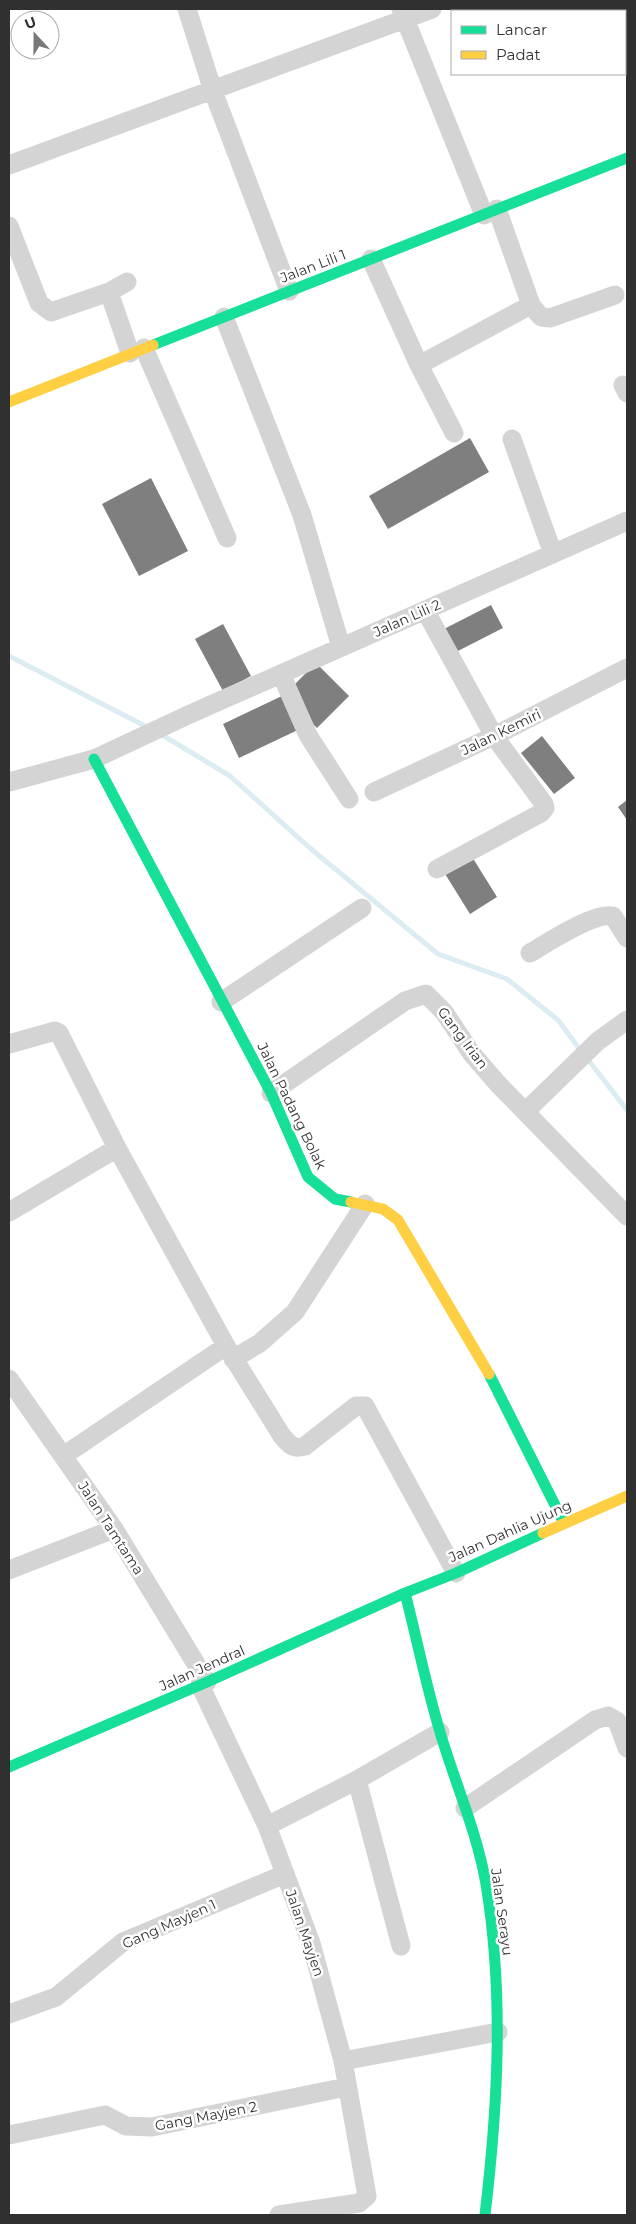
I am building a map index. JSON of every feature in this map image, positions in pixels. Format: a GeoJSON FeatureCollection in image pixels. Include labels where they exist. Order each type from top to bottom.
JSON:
{"type":"FeatureCollection","features":[{"type":"Feature","properties":{"kind":"street"},"geometry":{"type":"LineString","coordinates":[[187,9],[213,91],[289,291]]}},
{"type":"Feature","properties":{"kind":"street"},"geometry":{"type":"LineString","coordinates":[[9,165],[213,91],[403,14],[432,9]]}},
{"type":"Feature","properties":{"kind":"street"},"geometry":{"type":"LineString","coordinates":[[403,14],[531,305],[541,317],[550,318],[615,295]]}},
{"type":"Feature","properties":{"kind":"street","name":"Jalan Lili 1"},"geometry":{"type":"LineString","coordinates":[[9,402],[627,158]]}},
{"type":"Feature","properties":{"kind":"street"},"geometry":{"type":"LineString","coordinates":[[9,226],[39,303],[51,312],[109,292],[127,282]]}},
{"type":"Feature","properties":{"kind":"street"},"geometry":{"type":"LineString","coordinates":[[371,259],[419,365],[454,433]]}},
{"type":"Feature","properties":{"kind":"street"},"geometry":{"type":"LineString","coordinates":[[109,292],[227,538]]}},
{"type":"Feature","properties":{"kind":"street"},"geometry":{"type":"LineString","coordinates":[[419,365],[531,305]]}},
{"type":"Feature","properties":{"kind":"street"},"geometry":{"type":"LineString","coordinates":[[224,317],[302,515],[341,647]]}},
{"type":"Feature","properties":{"kind":"street"},"geometry":{"type":"LineString","coordinates":[[512,439],[553,554]]}},
{"type":"Feature","properties":{"kind":"street","name":"Jalan Lili 2"},"geometry":{"type":"LineString","coordinates":[[94,759],[188,715],[627,520]]}},
{"type":"Feature","properties":{"kind":"street"},"geometry":{"type":"LineString","coordinates":[[426,610],[494,736],[545,808],[541,813],[438,869]]}},
{"type":"Feature","properties":{"kind":"street","name":"Jalan Kemiri"},"geometry":{"type":"LineString","coordinates":[[374,792],[494,736],[627,668]]}},
{"type":"Feature","properties":{"kind":"street"},"geometry":{"type":"LineString","coordinates":[[281,674],[308,734],[349,799]]}},
{"type":"Feature","properties":{"kind":"street"},"geometry":{"type":"LineString","coordinates":[[9,782],[94,759]]}},
{"type":"Feature","properties":{"kind":"street","name":"Jalan Padang Bolak"},"geometry":{"type":"LineString","coordinates":[[94,759],[221,1002],[271,1093],[300,1163],[308,1176],[324,1192],[336,1198],[382,1209],[398,1220],[488,1372],[564,1523]]}},
{"type":"Feature","properties":{"kind":"street"},"geometry":{"type":"LineString","coordinates":[[221,1002],[362,908]]}},
{"type":"Feature","properties":{"kind":"street"},"geometry":{"type":"LineString","coordinates":[[530,953],[576,928],[607,915],[613,916],[627,938]]}},
{"type":"Feature","properties":{"kind":"street","name":"Gang Irian"},"geometry":{"type":"LineString","coordinates":[[271,1093],[405,1001],[426,994],[444,1012],[472,1054],[498,1084],[526,1110],[627,1216]]}},
{"type":"Feature","properties":{"kind":"street"},"geometry":{"type":"LineString","coordinates":[[526,1110],[598,1040],[627,1020]]}},
{"type":"Feature","properties":{"kind":"street"},"geometry":{"type":"LineString","coordinates":[[9,1044],[55,1031],[59,1033],[117,1148],[230,1353],[282,1436],[291,1447],[297,1449],[305,1446],[356,1406],[365,1406],[456,1573]]}},
{"type":"Feature","properties":{"kind":"street"},"geometry":{"type":"LineString","coordinates":[[9,1212],[117,1148]]}},
{"type":"Feature","properties":{"kind":"street"},"geometry":{"type":"LineString","coordinates":[[63,1456],[230,1353],[260,1343],[295,1312],[365,1204]]}},
{"type":"Feature","properties":{"kind":"street","name":"Jalan Tamtama"},"geometry":{"type":"LineString","coordinates":[[10,1385],[114,1529],[204,1684]]}},
{"type":"Feature","properties":{"kind":"street","name":"Jalan Dahlia Ujung"},"geometry":{"type":"LineString","coordinates":[[405,1593],[456,1573],[627,1496]]}},
{"type":"Feature","properties":{"kind":"street"},"geometry":{"type":"LineString","coordinates":[[9,1570],[114,1529]]}},
{"type":"Feature","properties":{"kind":"street","name":"Jalan Jendral"},"geometry":{"type":"LineString","coordinates":[[9,1767],[204,1684],[405,1593]]}},
{"type":"Feature","properties":{"kind":"street","name":"Jalan Serayu"},"geometry":{"type":"LineString","coordinates":[[405,1593],[440,1732],[465,1808],[486,1883],[498,2032],[494,2150],[485,2215]]}},
{"type":"Feature","properties":{"kind":"street","name":"Jalan Mayjen"},"geometry":{"type":"LineString","coordinates":[[204,1684],[267,1826],[311,1943],[343,2062],[367,2196],[359,2203],[279,2215]]}},
{"type":"Feature","properties":{"kind":"street"},"geometry":{"type":"LineString","coordinates":[[465,1808],[595,1720],[608,1716],[617,1722],[627,1748]]}},
{"type":"Feature","properties":{"kind":"street"},"geometry":{"type":"LineString","coordinates":[[267,1826],[357,1780],[440,1732]]}},
{"type":"Feature","properties":{"kind":"street"},"geometry":{"type":"LineString","coordinates":[[357,1780],[401,1946]]}},
{"type":"Feature","properties":{"kind":"street","name":"Gang Mayjen 1"},"geometry":{"type":"LineString","coordinates":[[9,2014],[44,2002],[66,1991],[124,1942],[285,1874]]}},
{"type":"Feature","properties":{"kind":"street"},"geometry":{"type":"LineString","coordinates":[[343,2062],[498,2032]]}},
{"type":"Feature","properties":{"kind":"street","name":"Gang Mayjen 2"},"geometry":{"type":"LineString","coordinates":[[9,2135],[95,2116],[105,2116],[126,2126],[152,2128],[346,2087]]}},
{"type":"Feature","properties":{"kind":"building"},"geometry":{"type":"Polygon","coordinates":[[[470,438],[489,472],[388,529],[369,496],[470,438]]]}},
{"type":"Feature","properties":{"kind":"building"},"geometry":{"type":"Polygon","coordinates":[[[151,478],[188,551],[139,576],[102,504],[151,478]]]}},
{"type":"Feature","properties":{"kind":"building"},"geometry":{"type":"Polygon","coordinates":[[[491,605],[503,628],[452,654],[440,631],[491,605]]]}},
{"type":"Feature","properties":{"kind":"building"},"geometry":{"type":"Polygon","coordinates":[[[223,624],[251,676],[223,691],[195,639],[223,624]]]}},
{"type":"Feature","properties":{"kind":"building"},"geometry":{"type":"Polygon","coordinates":[[[316,663],[349,696],[317,728],[284,695],[316,663]]]}},
{"type":"Feature","properties":{"kind":"building"},"geometry":{"type":"Polygon","coordinates":[[[284,695],[300,729],[239,758],[223,724],[284,695]]]}},
{"type":"Feature","properties":{"kind":"building"},"geometry":{"type":"Polygon","coordinates":[[[542,736],[575,778],[554,794],[521,753],[542,736]]]}},
{"type":"Feature","properties":{"kind":"building"},"geometry":{"type":"Polygon","coordinates":[[[627,800],[627,820],[618,807],[627,800]]]}},
{"type":"Feature","properties":{"kind":"building"},"geometry":{"type":"Polygon","coordinates":[[[469,852],[497,897],[470,914],[442,869],[469,852]]]}},
{"type":"Feature","properties":{"kind":"waterway"},"geometry":{"type":"LineString","coordinates":[[9,656],[149,728]]}},
{"type":"Feature","properties":{"kind":"waterway"},"geometry":{"type":"LineString","coordinates":[[159,733],[230,776],[311,849],[438,954],[507,979],[558,1020],[581,1051]]}},
{"type":"Feature","properties":{"kind":"waterway"},"geometry":{"type":"LineString","coordinates":[[586,1057],[627,1110]]}},
{"type":"Feature","properties":{"kind":"traffic: fast"},"geometry":{"type":"LineString","coordinates":[[153,345],[627,158]]}},
{"type":"Feature","properties":{"kind":"traffic: fast"},"geometry":{"type":"LineString","coordinates":[[94,759],[271,1093],[308,1177],[335,1199],[351,1202]]}},
{"type":"Feature","properties":{"kind":"traffic: fast"},"geometry":{"type":"LineString","coordinates":[[489,1374],[564,1523]]}},
{"type":"Feature","properties":{"kind":"traffic: fast"},"geometry":{"type":"LineString","coordinates":[[9,1767],[207,1682],[405,1593],[456,1573],[543,1533]]}},
{"type":"Feature","properties":{"kind":"traffic: fast"},"geometry":{"type":"LineString","coordinates":[[405,1593],[435,1715],[477,1845],[486,1884],[492,1925],[497,2008],[496,2091],[485,2215]]}},
{"type":"Feature","properties":{"kind":"traffic: slow"},"geometry":{"type":"LineString","coordinates":[[9,402],[153,345]]}},
{"type":"Feature","properties":{"kind":"traffic: slow"},"geometry":{"type":"LineString","coordinates":[[351,1202],[383,1209],[398,1220],[489,1374]]}},
{"type":"Feature","properties":{"kind":"traffic: slow"},"geometry":{"type":"LineString","coordinates":[[543,1533],[627,1496]]}}]}
